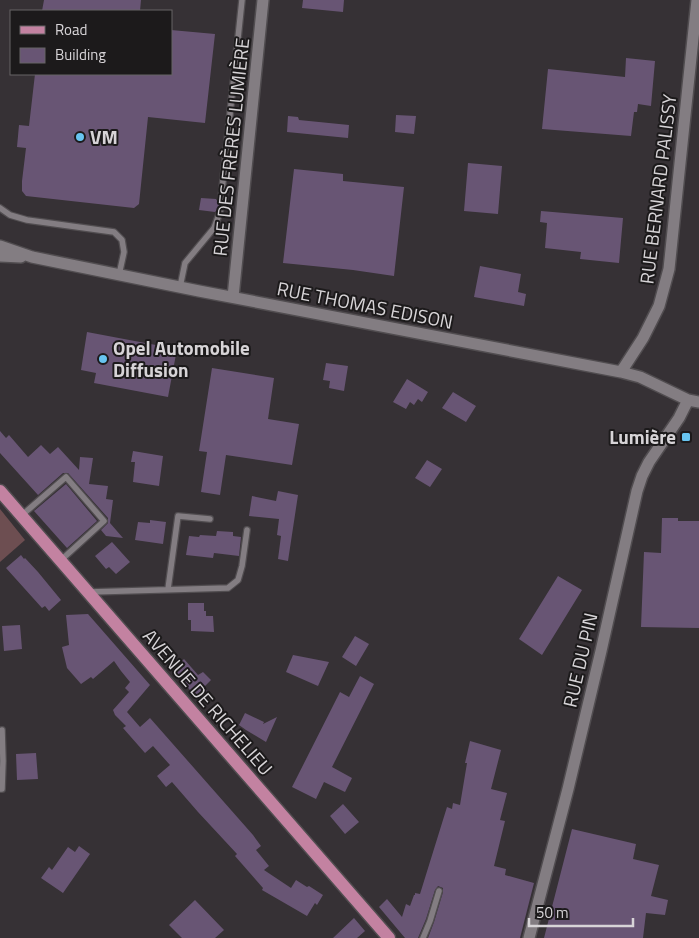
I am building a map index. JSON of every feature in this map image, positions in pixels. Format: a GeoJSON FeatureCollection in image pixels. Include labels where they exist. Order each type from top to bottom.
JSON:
{"type":"FeatureCollection","features":[{"type":"Feature","properties":{"kind":"main road","name":"AVENUE DE RICHELIEU"},"geometry":{"type":"LineString","coordinates":[[0,492],[389,938]]}},
{"type":"Feature","properties":{"kind":"street","name":"RUE DES FRÈRES LUMIÈRE"},"geometry":{"type":"LineString","coordinates":[[233,298],[263,0]]}},
{"type":"Feature","properties":{"kind":"street","name":"RUE BERNARD PALISSY"},"geometry":{"type":"LineString","coordinates":[[621,372],[643,338],[660,306],[669,269],[697,0]]}},
{"type":"Feature","properties":{"kind":"street","name":"RUE THOMAS EDISON"},"geometry":{"type":"LineString","coordinates":[[0,246],[32,257],[119,275],[621,372],[640,377],[693,401]]}},
{"type":"Feature","properties":{"kind":"street","name":"RUE THOMAS EDISON"},"geometry":{"type":"LineString","coordinates":[[0,256],[32,257]]}},
{"type":"Feature","properties":{"kind":"street","name":"RUE DU PIN"},"geometry":{"type":"LineString","coordinates":[[529,938],[599,660],[637,491],[649,462],[693,401]]}},
{"type":"Feature","properties":{"kind":"lane"},"geometry":{"type":"LineString","coordinates":[[221,200],[242,0]]}},
{"type":"Feature","properties":{"kind":"lane"},"geometry":{"type":"LineString","coordinates":[[0,208],[10,215],[27,220],[114,232],[122,240],[124,252],[119,275]]}},
{"type":"Feature","properties":{"kind":"lane"},"geometry":{"type":"LineString","coordinates":[[180,287],[185,263],[214,228],[220,212]]}},
{"type":"Feature","properties":{"kind":"lane"},"geometry":{"type":"LineString","coordinates":[[21,516],[66,477],[104,521],[60,561]]}},
{"type":"Feature","properties":{"kind":"lane"},"geometry":{"type":"LineString","coordinates":[[168,590],[178,516],[210,519]]}},
{"type":"Feature","properties":{"kind":"lane"},"geometry":{"type":"LineString","coordinates":[[87,592],[228,588],[238,580],[247,530]]}},
{"type":"Feature","properties":{"kind":"lane"},"geometry":{"type":"LineString","coordinates":[[0,789],[2,789],[3,761],[2,730]]}},
{"type":"Feature","properties":{"kind":"lane"},"geometry":{"type":"LineString","coordinates":[[423,938],[439,891]]}},
{"type":"Feature","properties":{"kind":"shaded area"},"geometry":{"type":"Polygon","coordinates":[[[0,509],[25,540],[0,562],[0,509]]]}},
{"type":"Feature","properties":{"kind":"building"},"geometry":{"type":"Polygon","coordinates":[[[44,0],[141,0],[140,10],[42,10],[44,0]]]}},
{"type":"Feature","properties":{"kind":"building"},"geometry":{"type":"Polygon","coordinates":[[[303,0],[344,0],[343,12],[302,8],[303,0]]]}},
{"type":"Feature","properties":{"kind":"building"},"geometry":{"type":"Polygon","coordinates":[[[172,30],[215,34],[205,123],[148,117],[139,204],[134,208],[26,196],[22,191],[22,181],[26,148],[17,147],[19,125],[29,126],[35,75],[172,75],[172,30]]]}},
{"type":"Feature","properties":{"kind":"building"},"geometry":{"type":"Polygon","coordinates":[[[626,58],[655,61],[651,106],[638,104],[637,112],[634,112],[631,136],[542,129],[548,69],[625,77],[626,58]]]}},
{"type":"Feature","properties":{"kind":"building"},"geometry":{"type":"Polygon","coordinates":[[[396,115],[416,116],[414,134],[395,132],[396,115]]]}},
{"type":"Feature","properties":{"kind":"building"},"geometry":{"type":"Polygon","coordinates":[[[288,116],[298,117],[299,120],[349,125],[348,138],[287,132],[288,116]]]}},
{"type":"Feature","properties":{"kind":"building"},"geometry":{"type":"Polygon","coordinates":[[[468,163],[502,166],[498,214],[464,211],[468,163]]]}},
{"type":"Feature","properties":{"kind":"building"},"geometry":{"type":"Polygon","coordinates":[[[294,169],[343,174],[343,181],[404,187],[394,276],[283,263],[294,169]]]}},
{"type":"Feature","properties":{"kind":"building"},"geometry":{"type":"Polygon","coordinates":[[[201,198],[216,199],[219,204],[224,204],[223,209],[219,208],[215,212],[199,210],[201,198]]]}},
{"type":"Feature","properties":{"kind":"building"},"geometry":{"type":"Polygon","coordinates":[[[541,211],[623,218],[619,263],[580,259],[581,252],[545,248],[547,223],[540,222],[541,211]]]}},
{"type":"Feature","properties":{"kind":"building"},"geometry":{"type":"Polygon","coordinates":[[[480,266],[521,274],[518,292],[526,294],[524,306],[474,297],[480,266]]]}},
{"type":"Feature","properties":{"kind":"building"},"geometry":{"type":"Polygon","coordinates":[[[87,332],[177,349],[168,397],[94,383],[96,373],[81,370],[87,332]]]}},
{"type":"Feature","properties":{"kind":"building"},"geometry":{"type":"Polygon","coordinates":[[[326,363],[348,366],[344,391],[329,388],[330,381],[323,380],[326,363]]]}},
{"type":"Feature","properties":{"kind":"building"},"geometry":{"type":"Polygon","coordinates":[[[212,368],[274,378],[268,419],[299,424],[292,465],[226,455],[220,495],[201,492],[207,452],[199,451],[212,368]]]}},
{"type":"Feature","properties":{"kind":"building"},"geometry":{"type":"Polygon","coordinates":[[[407,379],[428,392],[422,402],[418,399],[414,405],[410,402],[406,409],[393,402],[407,379]]]}},
{"type":"Feature","properties":{"kind":"building"},"geometry":{"type":"Polygon","coordinates":[[[453,392],[476,406],[466,422],[442,408],[453,392]]]}},
{"type":"Feature","properties":{"kind":"building"},"geometry":{"type":"Polygon","coordinates":[[[0,431],[6,438],[9,435],[28,457],[41,445],[50,454],[58,447],[79,470],[80,457],[93,458],[89,484],[108,486],[106,499],[113,500],[110,523],[123,538],[106,536],[101,530],[108,523],[108,518],[68,473],[63,473],[38,495],[0,453],[0,431]]]}},
{"type":"Feature","properties":{"kind":"building"},"geometry":{"type":"Polygon","coordinates":[[[133,451],[163,456],[159,486],[133,482],[135,462],[131,462],[133,451]]]}},
{"type":"Feature","properties":{"kind":"building"},"geometry":{"type":"Polygon","coordinates":[[[427,460],[442,469],[430,487],[415,478],[427,460]]]}},
{"type":"Feature","properties":{"kind":"building"},"geometry":{"type":"Polygon","coordinates":[[[66,484],[97,521],[67,548],[34,511],[66,484]]]}},
{"type":"Feature","properties":{"kind":"building"},"geometry":{"type":"Polygon","coordinates":[[[278,491],[298,495],[288,561],[278,559],[281,536],[277,535],[279,519],[249,516],[252,496],[276,501],[278,491]]]}},
{"type":"Feature","properties":{"kind":"building"},"geometry":{"type":"Polygon","coordinates":[[[662,518],[678,518],[678,521],[699,521],[699,628],[641,627],[644,552],[661,553],[662,518]]]}},
{"type":"Feature","properties":{"kind":"building"},"geometry":{"type":"Polygon","coordinates":[[[150,520],[166,522],[163,544],[135,540],[138,522],[150,523],[150,520]]]}},
{"type":"Feature","properties":{"kind":"building"},"geometry":{"type":"Polygon","coordinates":[[[217,531],[233,532],[233,536],[241,537],[239,556],[214,553],[213,558],[186,555],[189,536],[216,536],[217,531]]]}},
{"type":"Feature","properties":{"kind":"building"},"geometry":{"type":"Polygon","coordinates":[[[112,542],[130,562],[116,574],[109,567],[106,569],[95,556],[112,542]]]}},
{"type":"Feature","properties":{"kind":"building"},"geometry":{"type":"Polygon","coordinates":[[[21,555],[61,600],[49,611],[45,606],[42,608],[6,568],[21,555]]]}},
{"type":"Feature","properties":{"kind":"building"},"geometry":{"type":"Polygon","coordinates":[[[558,576],[582,590],[542,655],[519,639],[558,576]]]}},
{"type":"Feature","properties":{"kind":"building"},"geometry":{"type":"Polygon","coordinates":[[[188,603],[204,603],[206,616],[213,616],[214,632],[191,631],[191,620],[188,620],[188,603]]]}},
{"type":"Feature","properties":{"kind":"building"},"geometry":{"type":"Polygon","coordinates":[[[88,614],[150,685],[127,712],[140,727],[150,718],[253,835],[261,846],[256,850],[269,866],[264,870],[291,888],[296,880],[323,895],[317,905],[315,903],[307,916],[262,890],[263,888],[235,856],[237,854],[172,782],[166,787],[157,776],[170,765],[153,746],[145,753],[123,728],[126,726],[115,715],[113,710],[129,692],[125,688],[130,682],[114,661],[93,679],[91,677],[81,684],[67,668],[62,647],[69,645],[66,615],[88,614]]]}},
{"type":"Feature","properties":{"kind":"building"},"geometry":{"type":"Polygon","coordinates":[[[20,625],[22,649],[4,651],[2,626],[20,625]]]}},
{"type":"Feature","properties":{"kind":"building"},"geometry":{"type":"Polygon","coordinates":[[[355,636],[369,644],[356,666],[342,657],[355,636]]]}},
{"type":"Feature","properties":{"kind":"building"},"geometry":{"type":"Polygon","coordinates":[[[293,655],[329,662],[318,686],[286,672],[293,655]]]}},
{"type":"Feature","properties":{"kind":"building"},"geometry":{"type":"Polygon","coordinates":[[[184,659],[198,675],[203,672],[211,680],[204,687],[210,694],[201,703],[173,670],[184,659]]]}},
{"type":"Feature","properties":{"kind":"building"},"geometry":{"type":"Polygon","coordinates":[[[360,676],[374,684],[332,767],[352,778],[345,792],[324,782],[316,799],[292,787],[340,692],[349,697],[360,676]]]}},
{"type":"Feature","properties":{"kind":"building"},"geometry":{"type":"Polygon","coordinates":[[[245,713],[264,722],[263,724],[277,717],[266,742],[239,725],[245,713]]]}},
{"type":"Feature","properties":{"kind":"building"},"geometry":{"type":"Polygon","coordinates":[[[470,741],[501,750],[491,789],[507,793],[500,820],[505,821],[494,866],[506,869],[505,875],[534,883],[520,938],[428,938],[443,892],[443,888],[438,886],[418,938],[405,938],[379,907],[387,899],[402,917],[406,904],[410,906],[415,893],[420,894],[447,807],[452,809],[453,803],[460,805],[467,763],[465,763],[470,741]]]}},
{"type":"Feature","properties":{"kind":"building"},"geometry":{"type":"Polygon","coordinates":[[[36,753],[38,779],[17,780],[16,754],[36,753]]]}},
{"type":"Feature","properties":{"kind":"building"},"geometry":{"type":"Polygon","coordinates":[[[343,804],[359,822],[345,834],[330,816],[343,804]]]}},
{"type":"Feature","properties":{"kind":"building"},"geometry":{"type":"Polygon","coordinates":[[[572,829],[636,844],[633,859],[659,865],[651,896],[668,900],[665,915],[646,913],[643,938],[544,938],[572,829]]]}},
{"type":"Feature","properties":{"kind":"building"},"geometry":{"type":"Polygon","coordinates":[[[79,846],[90,854],[63,893],[41,878],[49,867],[52,870],[68,847],[75,852],[79,846]]]}},
{"type":"Feature","properties":{"kind":"building"},"geometry":{"type":"Polygon","coordinates":[[[195,900],[224,930],[215,938],[182,938],[169,925],[195,900]]]}},
{"type":"Feature","properties":{"kind":"building"},"geometry":{"type":"Polygon","coordinates":[[[354,918],[365,931],[357,938],[333,938],[354,918]]]}},
{"type":"Feature","properties":{"kind":"place","name":"VM"},"geometry":{"type":"Point","coordinates":[80,137]}},
{"type":"Feature","properties":{"kind":"place","name":"Opel Automobile Diffusion"},"geometry":{"type":"Point","coordinates":[103,359]}},
{"type":"Feature","properties":{"kind":"place","name":"Lumière"},"geometry":{"type":"Point","coordinates":[686,437]}}]}
